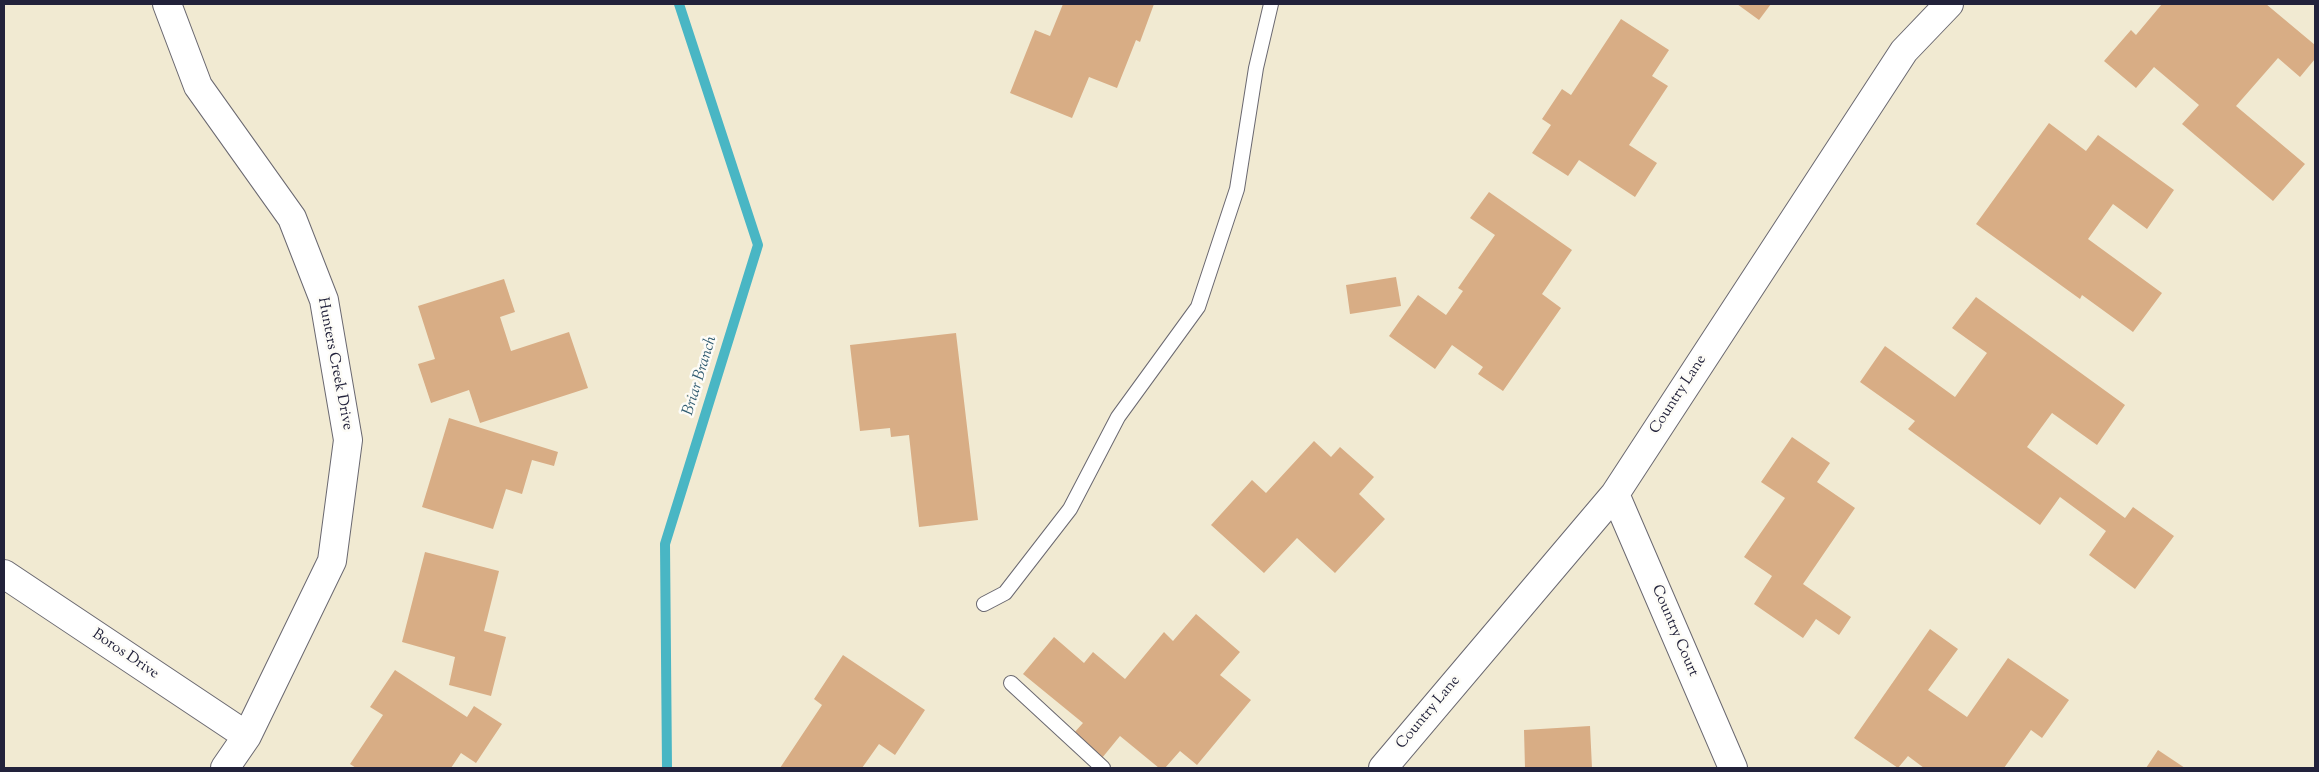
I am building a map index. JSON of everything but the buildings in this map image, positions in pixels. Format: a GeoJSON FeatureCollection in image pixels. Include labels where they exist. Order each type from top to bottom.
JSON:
{"type":"FeatureCollection","features":[{"type":"Feature","properties":{"kind":"street","name":"Hunters Creek Drive"},"geometry":{"type":"LineString","coordinates":[[167,4],[198,86],[292,218],[324,300],[348,440],[332,561],[247,736],[225,768]]}},
{"type":"Feature","properties":{"kind":"street","name":"Country Lane"},"geometry":{"type":"LineString","coordinates":[[1383,768],[1614,494],[1904,50],[1949,4]]}},
{"type":"Feature","properties":{"kind":"street","name":"Country Court"},"geometry":{"type":"LineString","coordinates":[[1614,494],[1733,768]]}},
{"type":"Feature","properties":{"kind":"street","name":"Boros Drive"},"geometry":{"type":"LineString","coordinates":[[4,574],[247,736]]}},
{"type":"Feature","properties":{"kind":"lane"},"geometry":{"type":"LineString","coordinates":[[984,604],[1005,594],[1070,509],[1118,417],[1198,308],[1237,189],[1256,68],[1271,4]]}},
{"type":"Feature","properties":{"kind":"lane"},"geometry":{"type":"LineString","coordinates":[[1011,683],[1102,768]]}},
{"type":"Feature","properties":{"kind":"waterway","name":"Briar Branch"},"geometry":{"type":"LineString","coordinates":[[667,768],[665,544],[758,245],[679,4]]}}]}
